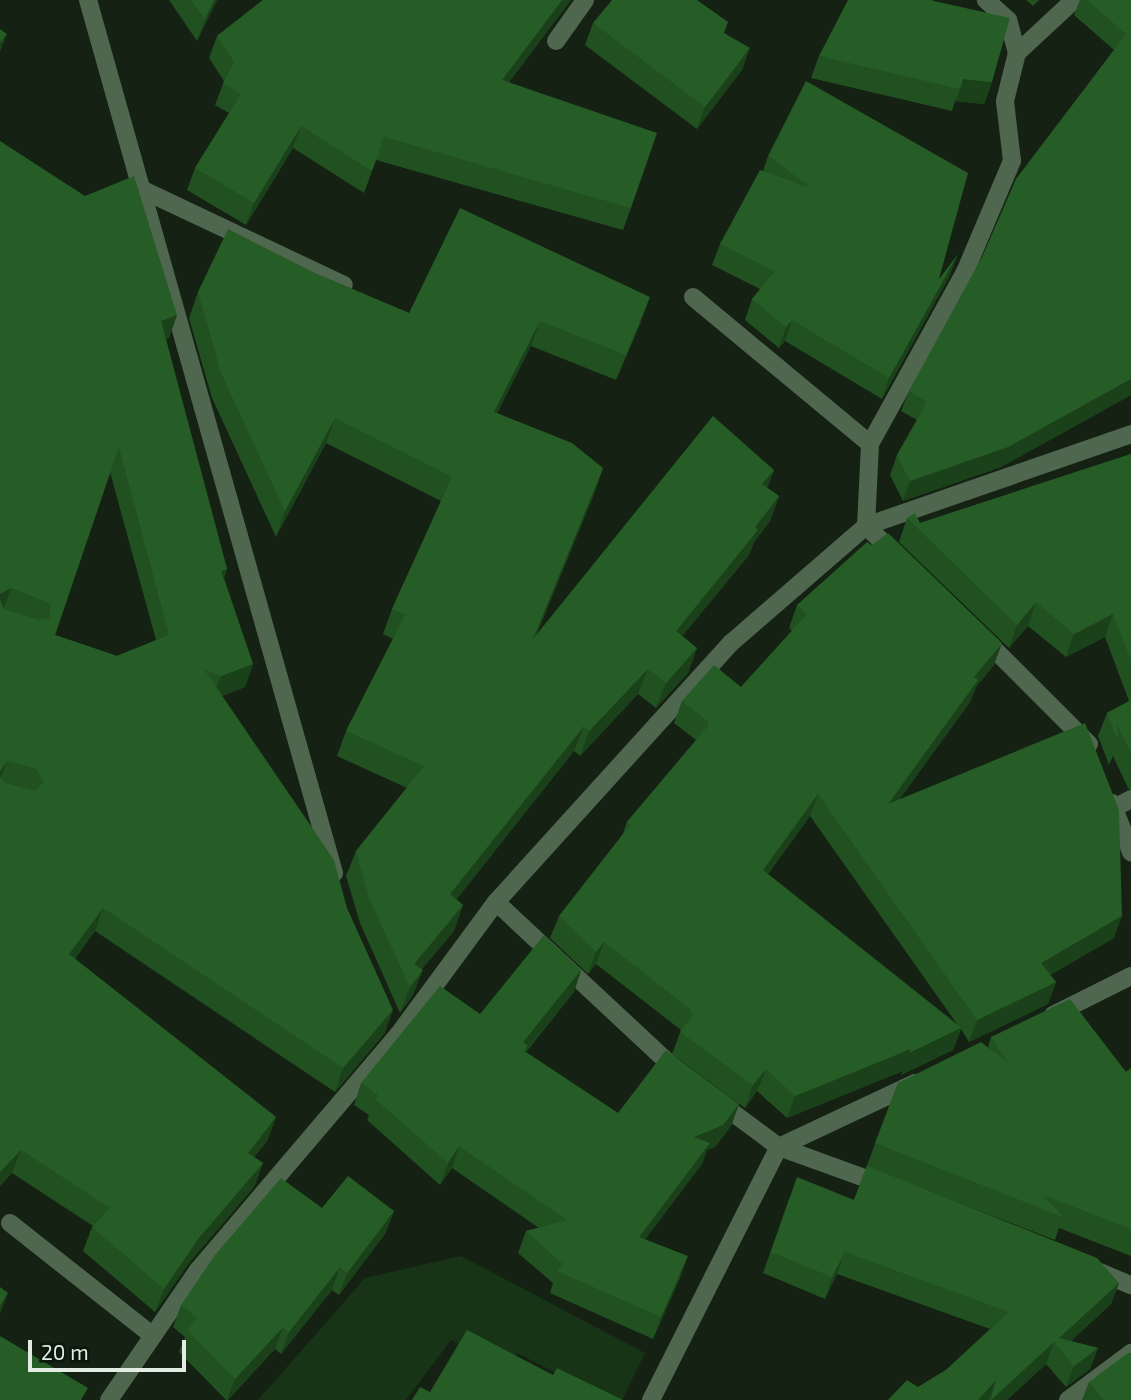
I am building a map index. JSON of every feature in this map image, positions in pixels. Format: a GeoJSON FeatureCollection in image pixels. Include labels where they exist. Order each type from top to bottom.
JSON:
{"type":"FeatureCollection","features":[{"type":"Feature","properties":{"kind":"street"},"geometry":{"type":"LineString","coordinates":[[88,0],[338,887]]}},
{"type":"Feature","properties":{"kind":"street"},"geometry":{"type":"LineString","coordinates":[[556,41],[585,0]]}},
{"type":"Feature","properties":{"kind":"street"},"geometry":{"type":"LineString","coordinates":[[906,564],[866,526],[870,444],[965,272],[1012,161],[1005,101],[1017,53],[1008,20],[986,0]]}},
{"type":"Feature","properties":{"kind":"street"},"geometry":{"type":"LineString","coordinates":[[1017,53],[1074,0]]}},
{"type":"Feature","properties":{"kind":"street"},"geometry":{"type":"LineString","coordinates":[[143,190],[344,285]]}},
{"type":"Feature","properties":{"kind":"street"},"geometry":{"type":"LineString","coordinates":[[693,297],[870,444]]}},
{"type":"Feature","properties":{"kind":"street"},"geometry":{"type":"LineString","coordinates":[[110,1400],[198,1270],[398,1035],[496,902],[731,643],[866,526],[1131,434]]}},
{"type":"Feature","properties":{"kind":"street"},"geometry":{"type":"LineString","coordinates":[[966,622],[1087,739],[1096,762]]}},
{"type":"Feature","properties":{"kind":"street"},"geometry":{"type":"LineString","coordinates":[[1105,785],[1131,852]]}},
{"type":"Feature","properties":{"kind":"street"},"geometry":{"type":"LineString","coordinates":[[1114,808],[1131,799]]}},
{"type":"Feature","properties":{"kind":"street"},"geometry":{"type":"LineString","coordinates":[[496,902],[664,1062],[779,1147],[896,1189]]}},
{"type":"Feature","properties":{"kind":"street"},"geometry":{"type":"LineString","coordinates":[[1032,1025],[1131,976]]}},
{"type":"Feature","properties":{"kind":"street"},"geometry":{"type":"LineString","coordinates":[[387,1011],[398,1035]]}},
{"type":"Feature","properties":{"kind":"street"},"geometry":{"type":"LineString","coordinates":[[650,1400],[779,1147],[933,1074]]}},
{"type":"Feature","properties":{"kind":"street"},"geometry":{"type":"LineString","coordinates":[[10,1223],[153,1336]]}},
{"type":"Feature","properties":{"kind":"street"},"geometry":{"type":"LineString","coordinates":[[1073,1261],[1131,1285]]}},
{"type":"Feature","properties":{"kind":"street"},"geometry":{"type":"LineString","coordinates":[[1068,1400],[1131,1353]]}},
{"type":"Feature","properties":{"kind":"green space"},"geometry":{"type":"Polygon","coordinates":[[[461,1256],[645,1353],[622,1400],[610,1400],[517,1353],[507,1368],[451,1340],[406,1400],[258,1400],[365,1278],[461,1256]]]}},
{"type":"Feature","properties":{"kind":"building"},"geometry":{"type":"Polygon","coordinates":[[[191,0],[214,0],[205,19],[191,0]]]}},
{"type":"Feature","properties":{"kind":"building"},"geometry":{"type":"Polygon","coordinates":[[[263,0],[562,0],[502,80],[657,133],[631,208],[384,137],[372,171],[301,126],[254,203],[195,168],[241,94],[223,83],[234,62],[217,36],[263,0]]]}},
{"type":"Feature","properties":{"kind":"building"},"geometry":{"type":"Polygon","coordinates":[[[612,0],[697,0],[728,22],[724,33],[750,48],[705,107],[593,23],[612,0]]]}},
{"type":"Feature","properties":{"kind":"building"},"geometry":{"type":"Polygon","coordinates":[[[848,0],[932,0],[1010,18],[992,82],[963,79],[960,89],[819,56],[848,0]]]}},
{"type":"Feature","properties":{"kind":"building"},"geometry":{"type":"Polygon","coordinates":[[[1087,0],[1131,0],[1131,379],[1008,447],[910,481],[897,455],[927,402],[909,391],[982,257],[1016,179],[1126,34],[1087,0]]]}},
{"type":"Feature","properties":{"kind":"building"},"geometry":{"type":"Polygon","coordinates":[[[0,29],[7,34],[0,43],[0,29]]]}},
{"type":"Feature","properties":{"kind":"building"},"geometry":{"type":"Polygon","coordinates":[[[806,81],[968,173],[939,279],[958,254],[889,378],[792,320],[786,327],[752,299],[775,271],[720,244],[760,170],[811,188],[768,156],[806,81]]]}},
{"type":"Feature","properties":{"kind":"building"},"geometry":{"type":"Polygon","coordinates":[[[0,141],[85,196],[134,176],[177,315],[161,321],[227,569],[221,571],[253,664],[221,676],[204,669],[334,860],[347,908],[393,1010],[343,1068],[103,908],[69,954],[276,1117],[248,1153],[263,1163],[198,1239],[164,1289],[92,1227],[110,1208],[21,1150],[0,1172],[0,777],[5,783],[35,791],[44,782],[36,769],[7,761],[0,771],[0,600],[4,609],[39,620],[50,618],[50,603],[11,588],[0,594],[0,141]],[[119,447],[55,635],[117,656],[169,635],[119,447]]]}},
{"type":"Feature","properties":{"kind":"building"},"geometry":{"type":"Polygon","coordinates":[[[460,208],[650,297],[626,355],[540,321],[494,412],[572,443],[603,468],[533,639],[713,416],[774,470],[762,484],[779,496],[755,527],[758,530],[676,631],[697,648],[666,683],[648,669],[589,731],[584,726],[450,894],[463,905],[414,964],[423,970],[410,987],[369,898],[356,851],[424,766],[346,731],[405,615],[392,609],[452,477],[335,418],[285,511],[221,373],[198,292],[228,229],[317,274],[409,313],[460,208]]]}},
{"type":"Feature","properties":{"kind":"building"},"geometry":{"type":"Polygon","coordinates":[[[1131,454],[1131,660],[1113,614],[1074,634],[1036,602],[1017,625],[907,518],[915,513],[920,523],[1131,454]]]}},
{"type":"Feature","properties":{"kind":"building"},"geometry":{"type":"Polygon","coordinates":[[[888,533],[1002,643],[974,677],[978,680],[888,804],[1085,723],[1119,810],[1122,916],[1041,963],[1056,982],[977,1020],[818,794],[763,870],[961,1028],[909,1053],[911,1049],[795,1096],[766,1069],[753,1085],[680,1032],[693,1015],[689,1008],[604,942],[596,952],[559,916],[630,825],[627,822],[707,727],[709,722],[682,701],[714,665],[741,687],[807,614],[797,605],[867,542],[872,545],[888,533]]]}},
{"type":"Feature","properties":{"kind":"building"},"geometry":{"type":"Polygon","coordinates":[[[1131,700],[1131,753],[1117,724],[1118,741],[1107,713],[1131,700]]]}},
{"type":"Feature","properties":{"kind":"building"},"geometry":{"type":"Polygon","coordinates":[[[544,935],[581,970],[523,1042],[528,1046],[524,1051],[618,1113],[666,1050],[739,1104],[723,1125],[694,1137],[710,1143],[639,1237],[688,1256],[661,1317],[557,1271],[563,1264],[526,1231],[567,1220],[459,1146],[448,1163],[375,1099],[378,1095],[361,1083],[440,986],[480,1014],[544,935]]]}},
{"type":"Feature","properties":{"kind":"building"},"geometry":{"type":"Polygon","coordinates":[[[1070,999],[1126,1072],[1131,1068],[1131,1229],[1043,1195],[1063,1217],[875,1143],[898,1083],[981,1042],[1008,1063],[991,1037],[1070,999]]]}},
{"type":"Feature","properties":{"kind":"building"},"geometry":{"type":"Polygon","coordinates":[[[867,1166],[1097,1258],[1119,1283],[1059,1338],[1098,1348],[1074,1366],[1054,1342],[991,1400],[996,1380],[978,1400],[888,1400],[907,1380],[918,1387],[946,1370],[1009,1312],[845,1252],[832,1277],[771,1252],[797,1177],[854,1200],[867,1166]]]}},
{"type":"Feature","properties":{"kind":"building"},"geometry":{"type":"Polygon","coordinates":[[[348,1176],[394,1211],[347,1273],[340,1267],[289,1332],[283,1327],[235,1379],[187,1330],[197,1318],[181,1305],[215,1255],[281,1178],[322,1208],[348,1176]]]}},
{"type":"Feature","properties":{"kind":"building"},"geometry":{"type":"Polygon","coordinates":[[[0,1287],[8,1293],[0,1306],[0,1287]]]}},
{"type":"Feature","properties":{"kind":"building"},"geometry":{"type":"Polygon","coordinates":[[[467,1330],[553,1375],[557,1368],[623,1400],[412,1400],[420,1387],[430,1392],[467,1330]]]}},
{"type":"Feature","properties":{"kind":"building"},"geometry":{"type":"Polygon","coordinates":[[[0,1336],[88,1388],[81,1400],[0,1400],[0,1336]]]}},
{"type":"Feature","properties":{"kind":"building"},"geometry":{"type":"Polygon","coordinates":[[[1131,1353],[1131,1400],[1104,1400],[1089,1382],[1131,1353]]]}}]}
